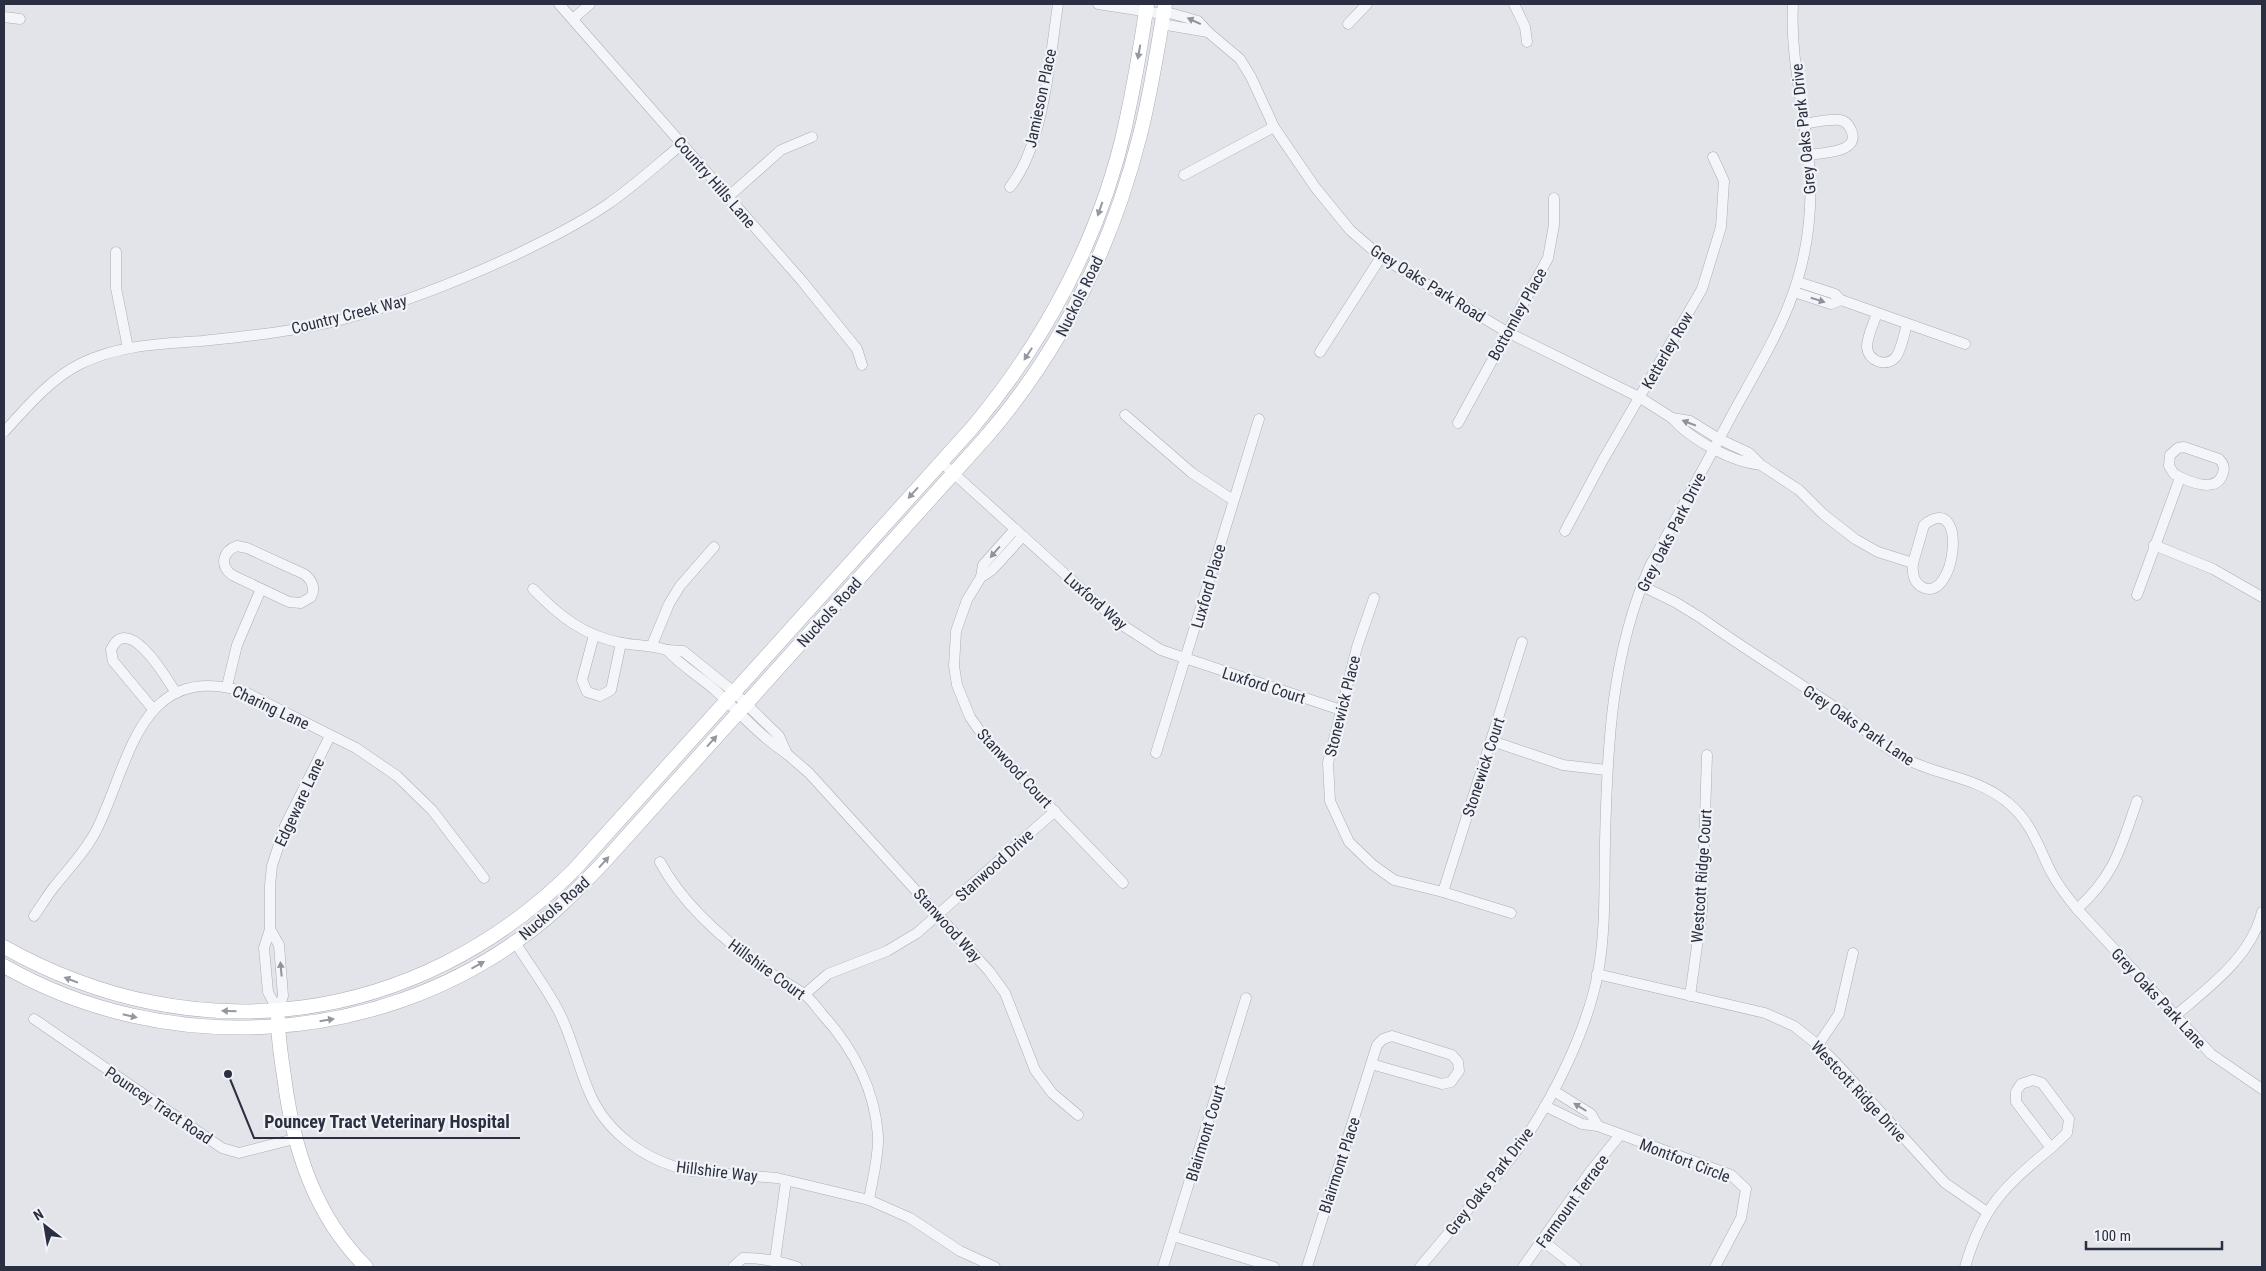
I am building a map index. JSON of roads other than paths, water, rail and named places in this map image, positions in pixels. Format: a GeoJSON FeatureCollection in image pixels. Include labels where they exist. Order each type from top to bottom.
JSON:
{"type":"FeatureCollection","features":[{"type":"Feature","properties":{"kind":"main road","name":"Nuckols Road"},"geometry":{"type":"LineString","coordinates":[[278,1011],[350,998],[397,984],[453,960],[508,927],[536,905],[574,870],[993,402],[1028,354],[1053,314],[1085,247],[1112,174],[1125,128],[1147,7]]}},
{"type":"Feature","properties":{"kind":"main road","name":"Nuckols Road"},"geometry":{"type":"LineString","coordinates":[[278,1027],[357,1014],[414,996],[470,969],[515,942],[554,912],[577,891],[953,473],[1027,386],[1053,347],[1091,276],[1133,163],[1141,133],[1163,13]]}},
{"type":"Feature","properties":{"kind":"main road"},"geometry":{"type":"LineString","coordinates":[[4,947],[58,974],[127,998],[189,1009],[240,1012],[278,1011],[278,1027],[288,1110],[294,1139],[315,1194],[326,1216],[348,1250],[366,1267]]}},
{"type":"Feature","properties":{"kind":"main road"},"geometry":{"type":"LineString","coordinates":[[4,966],[64,995],[132,1016],[191,1026],[278,1027]]}},
{"type":"Feature","properties":{"kind":"street","name":"Country Hills Lane"},"geometry":{"type":"LineString","coordinates":[[559,4],[847,335],[860,355],[862,365]]}},
{"type":"Feature","properties":{"kind":"street"},"geometry":{"type":"LineString","coordinates":[[573,19],[590,4]]}},
{"type":"Feature","properties":{"kind":"street","name":"Jamieson Place"},"geometry":{"type":"LineString","coordinates":[[1010,187],[1022,170],[1040,115],[1058,4]]}},
{"type":"Feature","properties":{"kind":"street","name":"Grey Oaks Park Road"},"geometry":{"type":"LineString","coordinates":[[1098,4],[1147,7],[1163,13],[1208,32],[1240,60],[1252,77],[1274,127],[1315,188],[1350,230],[1380,257],[1507,332],[1639,397],[1672,418],[1681,428],[1714,449],[1746,463],[1761,465]]}},
{"type":"Feature","properties":{"kind":"street"},"geometry":{"type":"LineString","coordinates":[[1348,24],[1367,4]]}},
{"type":"Feature","properties":{"kind":"street"},"geometry":{"type":"LineString","coordinates":[[1514,4],[1525,27],[1527,42]]}},
{"type":"Feature","properties":{"kind":"street","name":"Grey Oaks Park Drive"},"geometry":{"type":"LineString","coordinates":[[1420,1267],[1522,1144],[1554,1091],[1579,1036],[1597,974],[1603,930],[1606,770],[1616,677],[1626,634],[1642,586],[1780,328],[1798,282],[1806,248],[1810,206],[1808,155],[1793,32],[1793,4]]}},
{"type":"Feature","properties":{"kind":"street"},"geometry":{"type":"LineString","coordinates":[[4,17],[20,19]]}},
{"type":"Feature","properties":{"kind":"street"},"geometry":{"type":"LineString","coordinates":[[1804,124],[1839,120],[1845,122],[1853,132],[1852,139],[1843,149],[1808,155]]}},
{"type":"Feature","properties":{"kind":"street"},"geometry":{"type":"LineString","coordinates":[[1184,175],[1274,127]]}},
{"type":"Feature","properties":{"kind":"street"},"geometry":{"type":"LineString","coordinates":[[728,197],[781,150],[812,137]]}},
{"type":"Feature","properties":{"kind":"street","name":"Country Creek Way"},"geometry":{"type":"LineString","coordinates":[[4,432],[44,391],[68,371],[95,357],[128,348],[272,333],[316,325],[394,305],[444,287],[525,250],[578,222],[621,194],[682,144]]}},
{"type":"Feature","properties":{"kind":"street","name":"Ketterley Row"},"geometry":{"type":"LineString","coordinates":[[1565,531],[1639,397],[1702,289],[1721,227],[1724,181],[1712,157]]}},
{"type":"Feature","properties":{"kind":"street","name":"Bottomley Place"},"geometry":{"type":"LineString","coordinates":[[1458,423],[1548,258],[1554,225],[1554,198]]}},
{"type":"Feature","properties":{"kind":"street"},"geometry":{"type":"LineString","coordinates":[[116,252],[116,288],[128,348]]}},
{"type":"Feature","properties":{"kind":"street"},"geometry":{"type":"LineString","coordinates":[[1320,352],[1380,257]]}},
{"type":"Feature","properties":{"kind":"street"},"geometry":{"type":"LineString","coordinates":[[1798,282],[1835,294],[1841,300],[1964,344]]}},
{"type":"Feature","properties":{"kind":"street"},"geometry":{"type":"LineString","coordinates":[[1794,292],[1831,304],[1841,300]]}},
{"type":"Feature","properties":{"kind":"street"},"geometry":{"type":"LineString","coordinates":[[1877,313],[1867,346],[1869,354],[1875,360],[1881,362],[1890,361],[1895,357],[1907,324]]}},
{"type":"Feature","properties":{"kind":"street"},"geometry":{"type":"LineString","coordinates":[[1125,415],[1192,473],[1234,500]]}},
{"type":"Feature","properties":{"kind":"street","name":"Grey Oaks Park Road"},"geometry":{"type":"LineString","coordinates":[[1672,418],[1690,421],[1719,439],[1749,453],[1761,465],[1785,479],[1854,538],[1878,552],[1912,563]]}},
{"type":"Feature","properties":{"kind":"street","name":"Luxford Place"},"geometry":{"type":"LineString","coordinates":[[1156,753],[1187,660],[1259,419]]}},
{"type":"Feature","properties":{"kind":"street"},"geometry":{"type":"LineString","coordinates":[[2190,447],[2216,457],[2224,467],[2222,476],[2214,484],[2203,485],[2180,478],[2174,474],[2169,466],[2170,455],[2178,448],[2190,447]]}},
{"type":"Feature","properties":{"kind":"street","name":"Luxford Way"},"geometry":{"type":"LineString","coordinates":[[941,462],[996,520],[1019,533],[1119,623],[1161,650],[1187,660]]}},
{"type":"Feature","properties":{"kind":"street"},"geometry":{"type":"LineString","coordinates":[[2137,595],[2180,478]]}},
{"type":"Feature","properties":{"kind":"street"},"geometry":{"type":"LineString","coordinates":[[1937,519],[1944,520],[1949,524],[1954,539],[1946,576],[1942,582],[1928,589],[1921,586],[1915,581],[1912,573],[1912,563],[1924,525],[1937,519]]}},
{"type":"Feature","properties":{"kind":"street","name":"Stanwood Court"},"geometry":{"type":"LineString","coordinates":[[1019,533],[992,570],[981,577],[966,600],[956,631],[954,666],[957,685],[970,717],[980,731],[1123,882]]}},
{"type":"Feature","properties":{"kind":"street"},"geometry":{"type":"LineString","coordinates":[[2154,545],[2213,569],[2262,597]]}},
{"type":"Feature","properties":{"kind":"street"},"geometry":{"type":"LineString","coordinates":[[237,546],[247,548],[304,574],[311,582],[313,593],[307,601],[295,604],[261,589],[228,572],[223,561],[227,551],[237,546]]}},
{"type":"Feature","properties":{"kind":"street"},"geometry":{"type":"LineString","coordinates":[[652,645],[669,604],[680,586],[714,547]]}},
{"type":"Feature","properties":{"kind":"street","name":"Grey Oaks Park Lane"},"geometry":{"type":"LineString","coordinates":[[1642,586],[1676,602],[1701,618],[1850,718],[1900,756],[1918,765],[1968,779],[2008,802],[2024,818],[2034,833],[2059,885],[2077,909],[2211,1054],[2262,1089]]}},
{"type":"Feature","properties":{"kind":"street"},"geometry":{"type":"LineString","coordinates":[[227,686],[237,645],[261,589]]}},
{"type":"Feature","properties":{"kind":"street","name":"Stanwood Way"},"geometry":{"type":"LineString","coordinates":[[534,589],[562,617],[594,636],[621,642],[652,645],[667,650],[683,651],[742,709],[772,744],[788,754],[809,773],[998,982],[1011,1006],[1035,1070],[1052,1093],[1078,1115]]}},
{"type":"Feature","properties":{"kind":"street","name":"Stonewick Place"},"geometry":{"type":"LineString","coordinates":[[1374,598],[1357,647],[1328,762],[1330,801],[1349,842],[1373,865],[1394,880],[1443,892],[1511,913]]}},
{"type":"Feature","properties":{"kind":"street"},"geometry":{"type":"LineString","coordinates":[[594,636],[582,680],[587,692],[600,696],[611,690],[621,642]]}},
{"type":"Feature","properties":{"kind":"street"},"geometry":{"type":"LineString","coordinates":[[153,709],[113,661],[111,650],[118,641],[124,639],[135,640],[151,657],[176,693]]}},
{"type":"Feature","properties":{"kind":"street","name":"Stonewick Court"},"geometry":{"type":"LineString","coordinates":[[1443,892],[1492,742],[1522,642]]}},
{"type":"Feature","properties":{"kind":"street","name":"Luxford Court"},"geometry":{"type":"LineString","coordinates":[[1187,660],[1341,710]]}},
{"type":"Feature","properties":{"kind":"street","name":"Charing Lane"},"geometry":{"type":"LineString","coordinates":[[34,916],[91,840],[137,733],[153,709],[176,693],[200,686],[227,686],[246,692],[376,760],[412,789],[432,810],[484,878]]}},
{"type":"Feature","properties":{"kind":"street","name":"Edgeware Lane"},"geometry":{"type":"LineString","coordinates":[[278,1011],[268,992],[264,948],[270,930],[270,885],[284,826],[330,736]]}},
{"type":"Feature","properties":{"kind":"street"},"geometry":{"type":"LineString","coordinates":[[1492,742],[1563,765],[1606,770]]}},
{"type":"Feature","properties":{"kind":"street","name":"Westcott Ridge Court"},"geometry":{"type":"LineString","coordinates":[[1690,996],[1702,910],[1707,755]]}},
{"type":"Feature","properties":{"kind":"street"},"geometry":{"type":"LineString","coordinates":[[2077,909],[2094,894],[2106,878],[2121,846],[2137,801]]}},
{"type":"Feature","properties":{"kind":"street","name":"Stanwood Drive"},"geometry":{"type":"LineString","coordinates":[[805,994],[828,974],[905,942],[1055,811]]}},
{"type":"Feature","properties":{"kind":"street","name":"Hillshire Court"},"geometry":{"type":"LineString","coordinates":[[660,862],[669,878],[686,899],[726,940],[749,958],[805,994],[833,1026],[847,1046],[870,1094],[878,1138],[869,1200]]}},
{"type":"Feature","properties":{"kind":"street"},"geometry":{"type":"LineString","coordinates":[[2175,1016],[2239,957],[2252,939],[2262,912]]}},
{"type":"Feature","properties":{"kind":"street","name":"Edgeware Lane"},"geometry":{"type":"LineString","coordinates":[[270,930],[279,945],[283,996],[278,1011]]}},
{"type":"Feature","properties":{"kind":"street","name":"Hillshire Way"},"geometry":{"type":"LineString","coordinates":[[515,942],[558,1011],[593,1102],[613,1128],[632,1146],[654,1160],[684,1170],[752,1175],[786,1180],[869,1200],[910,1218],[960,1251],[995,1267]]}},
{"type":"Feature","properties":{"kind":"street"},"geometry":{"type":"LineString","coordinates":[[1818,1045],[1839,1014],[1853,953]]}},
{"type":"Feature","properties":{"kind":"street","name":"Westcott Ridge Drive"},"geometry":{"type":"LineString","coordinates":[[1597,974],[1765,1013],[1794,1026],[1818,1045],[1945,1183],[1987,1212]]}},
{"type":"Feature","properties":{"kind":"street","name":"Blairmont Court"},"geometry":{"type":"LineString","coordinates":[[1163,1267],[1246,998]]}},
{"type":"Feature","properties":{"kind":"street","name":"Pouncey Tract Road"},"geometry":{"type":"LineString","coordinates":[[34,1019],[222,1148],[239,1153],[294,1139]]}},
{"type":"Feature","properties":{"kind":"street","name":"Blairmont Place"},"geometry":{"type":"LineString","coordinates":[[1307,1267],[1371,1064],[1379,1042],[1392,1036],[1452,1055],[1458,1062],[1458,1071],[1451,1082],[1442,1084],[1371,1064]]}},
{"type":"Feature","properties":{"kind":"street"},"geometry":{"type":"LineString","coordinates":[[1965,1267],[1972,1242],[1987,1212],[2022,1172],[2051,1148],[2067,1133],[2069,1119],[2042,1083],[2033,1080],[2024,1082],[2016,1092],[2016,1102],[2051,1148]]}},
{"type":"Feature","properties":{"kind":"street","name":"Montfort Circle"},"geometry":{"type":"LineString","coordinates":[[1554,1091],[1591,1114],[1598,1126]]}},
{"type":"Feature","properties":{"kind":"street","name":"Montfort Circle"},"geometry":{"type":"LineString","coordinates":[[1545,1106],[1582,1124],[1598,1126],[1731,1175],[1746,1189],[1741,1218],[1715,1267]]}},
{"type":"Feature","properties":{"kind":"street","name":"Farmount Terrace"},"geometry":{"type":"LineString","coordinates":[[1523,1267],[1590,1172],[1620,1135]]}},
{"type":"Feature","properties":{"kind":"street"},"geometry":{"type":"LineString","coordinates":[[775,1260],[786,1180]]}},
{"type":"Feature","properties":{"kind":"street"},"geometry":{"type":"LineString","coordinates":[[1173,1236],[1274,1267]]}},
{"type":"Feature","properties":{"kind":"street"},"geometry":{"type":"LineString","coordinates":[[1543,1241],[1576,1267]]}},
{"type":"Feature","properties":{"kind":"street"},"geometry":{"type":"LineString","coordinates":[[733,1267],[743,1258],[775,1260],[797,1267]]}},
{"type":"Feature","properties":{"kind":"place","name":"Pouncey Tract Veterinary Hospital"},"geometry":{"type":"Point","coordinates":[228,1074]}}]}
